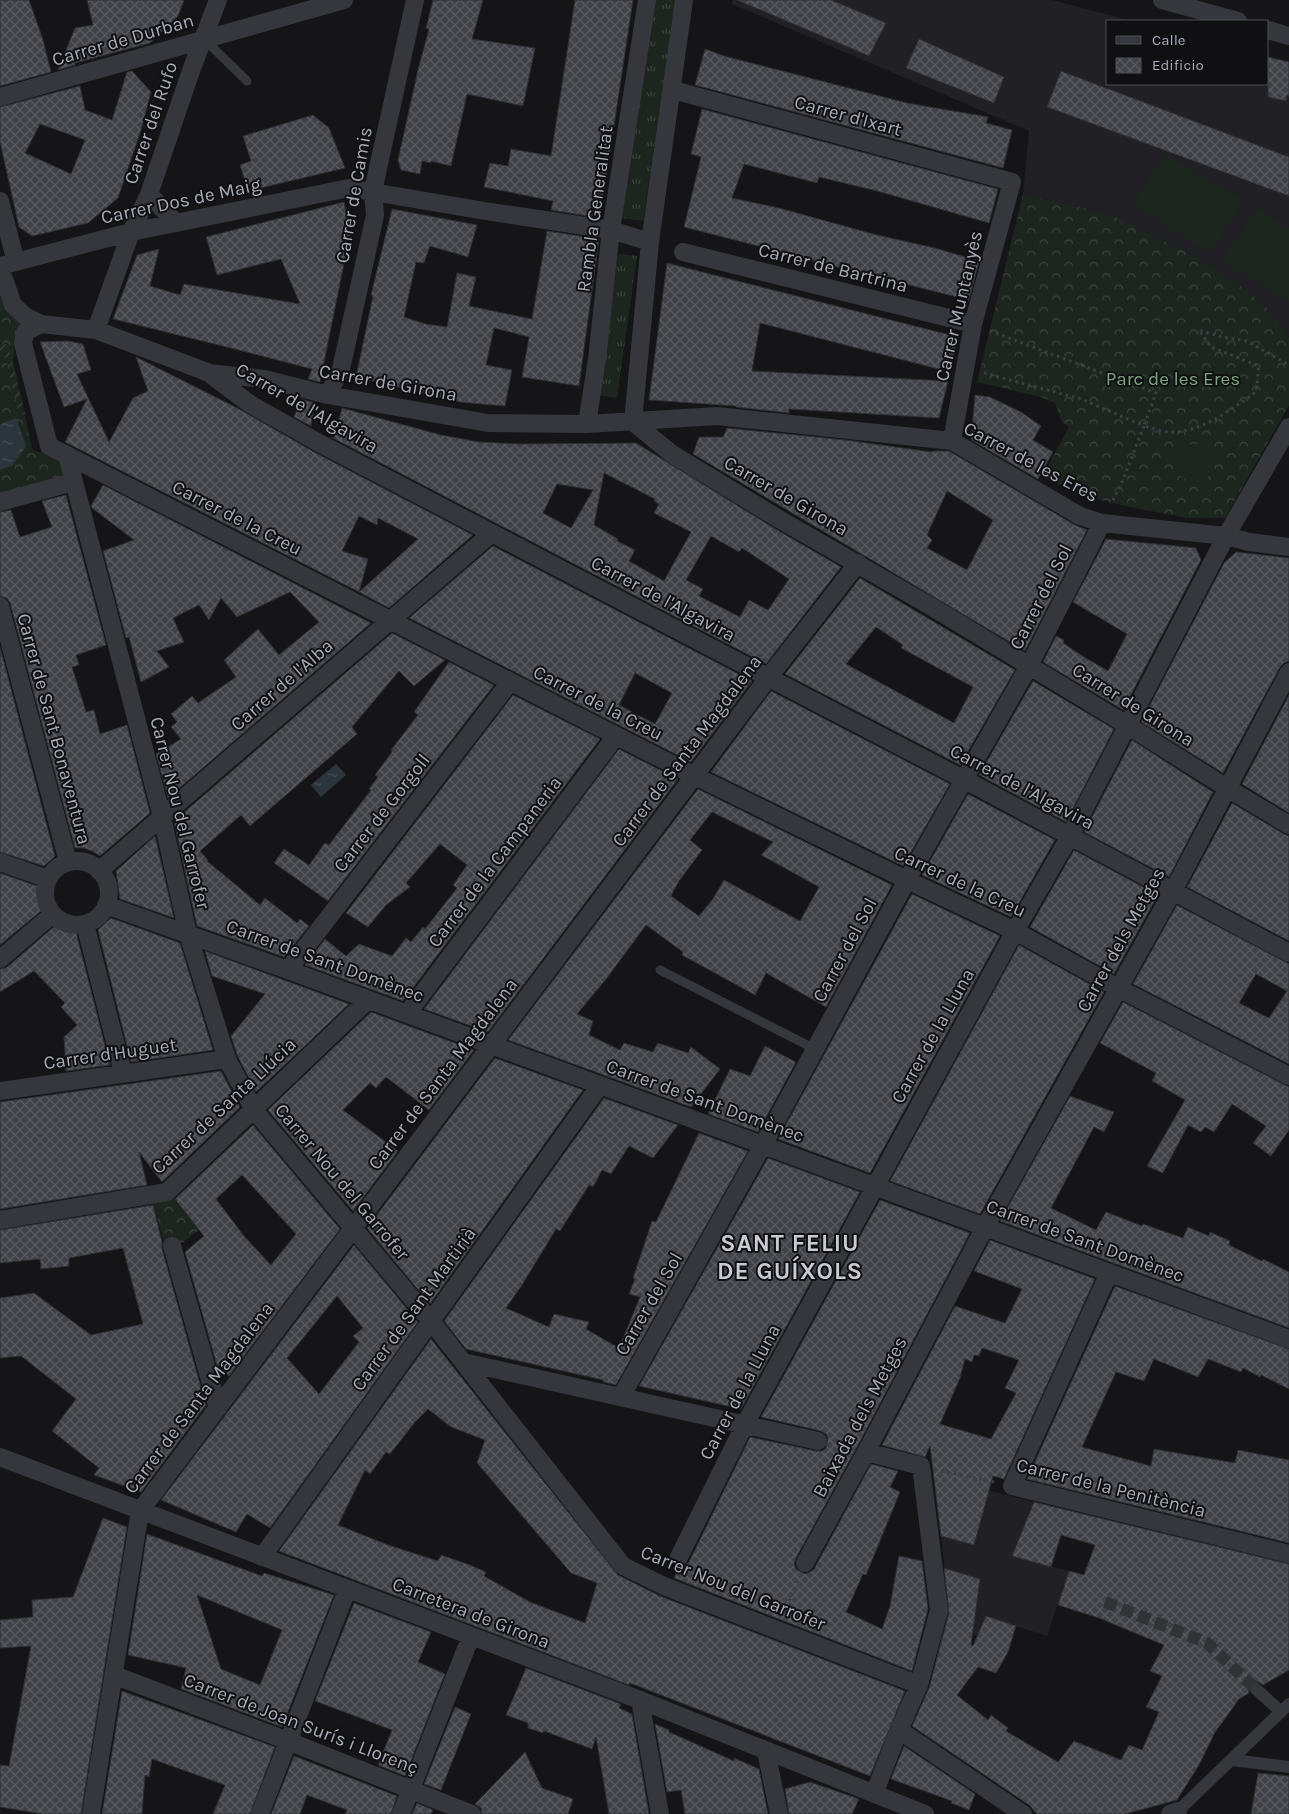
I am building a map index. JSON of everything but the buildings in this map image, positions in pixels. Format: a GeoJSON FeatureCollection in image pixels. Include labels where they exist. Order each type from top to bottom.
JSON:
{"type":"FeatureCollection","features":[{"type":"Feature","properties":{"kind":"street","name":"Carrer del Rufo"},"geometry":{"type":"LineString","coordinates":[[96,330],[131,232],[149,194],[218,0]]}},
{"type":"Feature","properties":{"kind":"street","name":"Carrer de Durban"},"geometry":{"type":"LineString","coordinates":[[0,97],[344,0]]}},
{"type":"Feature","properties":{"kind":"street","name":"Carrer de Camis"},"geometry":{"type":"LineString","coordinates":[[328,395],[342,369],[344,360],[375,215],[373,191],[415,0]]}},
{"type":"Feature","properties":{"kind":"street","name":"Rambla Generalitat"},"geometry":{"type":"LineString","coordinates":[[587,424],[597,359],[611,230],[647,0]]}},
{"type":"Feature","properties":{"kind":"street"},"geometry":{"type":"LineString","coordinates":[[633,422],[650,242],[673,90],[684,0]]}},
{"type":"Feature","properties":{"kind":"street"},"geometry":{"type":"LineString","coordinates":[[1162,0],[1234,20]]}},
{"type":"Feature","properties":{"kind":"street"},"geometry":{"type":"LineString","coordinates":[[1269,30],[1289,36]]}},
{"type":"Feature","properties":{"kind":"street","name":"Carrer d'Ixart"},"geometry":{"type":"LineString","coordinates":[[673,90],[1012,182]]}},
{"type":"Feature","properties":{"kind":"street","name":"Carrer Muntanyès"},"geometry":{"type":"LineString","coordinates":[[952,441],[973,324],[1012,182]]}},
{"type":"Feature","properties":{"kind":"street","name":"Carrer Dos de Maig"},"geometry":{"type":"LineString","coordinates":[[8,264],[176,222],[349,188],[373,191]]}},
{"type":"Feature","properties":{"kind":"street"},"geometry":{"type":"LineString","coordinates":[[373,191],[485,211],[611,230],[650,242]]}},
{"type":"Feature","properties":{"kind":"street"},"geometry":{"type":"LineString","coordinates":[[149,194],[176,222]]}},
{"type":"Feature","properties":{"kind":"street"},"geometry":{"type":"LineString","coordinates":[[0,201],[10,277],[4,283],[13,305],[25,316],[41,324]]}},
{"type":"Feature","properties":{"kind":"street","name":"Carrer de Bartrina"},"geometry":{"type":"LineString","coordinates":[[684,252],[973,324]]}},
{"type":"Feature","properties":{"kind":"street","name":"Carrer de l'Algavira"},"geometry":{"type":"LineString","coordinates":[[41,324],[96,330],[207,372],[250,404],[320,444],[965,780],[1289,953]]}},
{"type":"Feature","properties":{"kind":"street","name":"Carrer de la Creu"},"geometry":{"type":"LineString","coordinates":[[41,324],[25,332],[23,343],[49,446],[695,776],[1015,931],[1118,988],[1289,1076]]}},
{"type":"Feature","properties":{"kind":"street","name":"Carrer de Girona"},"geometry":{"type":"LineString","coordinates":[[207,372],[264,379],[328,395],[488,423],[587,424],[633,422],[672,454],[858,563],[1289,825]]}},
{"type":"Feature","properties":{"kind":"street","name":"Carrer de les Eres"},"geometry":{"type":"LineString","coordinates":[[633,422],[718,416],[952,441],[1080,516],[1102,522],[1226,536],[1249,542],[1289,547]]}},
{"type":"Feature","properties":{"kind":"street","name":"Carrer de la Lluna"},"geometry":{"type":"LineString","coordinates":[[679,1557],[745,1424],[1015,931],[1070,836],[1226,536],[1289,427]]}},
{"type":"Feature","properties":{"kind":"street","name":"Carrer Nou del Garrofer"},"geometry":{"type":"LineString","coordinates":[[67,456],[162,817],[188,934],[227,1059],[254,1110],[431,1322],[623,1566],[664,1586],[919,1685]]}},
{"type":"Feature","properties":{"kind":"street"},"geometry":{"type":"LineString","coordinates":[[0,502],[73,482]]}},
{"type":"Feature","properties":{"kind":"street","name":"Carrer del Sol"},"geometry":{"type":"LineString","coordinates":[[621,1397],[763,1145],[907,880],[1029,666],[1102,522]]}},
{"type":"Feature","properties":{"kind":"street","name":"Carrer de l'Alba"},"geometry":{"type":"LineString","coordinates":[[99,870],[492,532]]}},
{"type":"Feature","properties":{"kind":"street","name":"Carrer de Santa Magdalena"},"geometry":{"type":"LineString","coordinates":[[91,1814],[140,1511],[768,678],[858,563]]}},
{"type":"Feature","properties":{"kind":"street","name":"Carrer de Sant Bonaventura"},"geometry":{"type":"LineString","coordinates":[[0,606],[68,862]]}},
{"type":"Feature","properties":{"kind":"street","name":"Carrer dels Metges"},"geometry":{"type":"LineString","coordinates":[[985,1227],[1173,891],[1289,672]]}},
{"type":"Feature","properties":{"kind":"street","name":"Carrer de Gorgoll"},"geometry":{"type":"LineString","coordinates":[[288,970],[510,682]]}},
{"type":"Feature","properties":{"kind":"street","name":"Carrer de la Campaneria"},"geometry":{"type":"LineString","coordinates":[[407,1014],[616,736]]}},
{"type":"Feature","properties":{"kind":"street"},"geometry":{"type":"LineString","coordinates":[[0,862],[48,879]]}},
{"type":"Feature","properties":{"kind":"street"},"geometry":{"type":"LineString","coordinates":[[68,862],[85,862],[99,870],[105,878],[108,887],[106,906],[101,914],[85,924],[67,924],[53,914],[45,897],[48,879],[60,866],[68,862]]}},
{"type":"Feature","properties":{"kind":"street","name":"Carrer de Sant Domènec"},"geometry":{"type":"LineString","coordinates":[[106,906],[288,970],[1289,1339]]}},
{"type":"Feature","properties":{"kind":"street"},"geometry":{"type":"LineString","coordinates":[[0,959],[53,914]]}},
{"type":"Feature","properties":{"kind":"street"},"geometry":{"type":"LineString","coordinates":[[85,924],[123,1073]]}},
{"type":"Feature","properties":{"kind":"street","name":"Carrer de Santa Llúcia"},"geometry":{"type":"LineString","coordinates":[[0,1220],[167,1192],[368,1000]]}},
{"type":"Feature","properties":{"kind":"street","name":"Carrer d'Huguet"},"geometry":{"type":"LineString","coordinates":[[0,1091],[227,1059]]}},
{"type":"Feature","properties":{"kind":"street","name":"Carrer de Sant Martirià"},"geometry":{"type":"LineString","coordinates":[[262,1557],[600,1085]]}},
{"type":"Feature","properties":{"kind":"street","name":"Baixada dels Metges"},"geometry":{"type":"LineString","coordinates":[[805,1563],[985,1227]]}},
{"type":"Feature","properties":{"kind":"street"},"geometry":{"type":"LineString","coordinates":[[172,1246],[218,1408]]}},
{"type":"Feature","properties":{"kind":"street"},"geometry":{"type":"LineString","coordinates":[[1012,1486],[1109,1273]]}},
{"type":"Feature","properties":{"kind":"street"},"geometry":{"type":"LineString","coordinates":[[463,1362],[818,1441]]}},
{"type":"Feature","properties":{"kind":"street"},"geometry":{"type":"LineString","coordinates":[[866,1452],[921,1466],[939,1610],[919,1685],[874,1794]]}},
{"type":"Feature","properties":{"kind":"street","name":"Carretera de Girona"},"geometry":{"type":"LineString","coordinates":[[0,1457],[640,1700],[925,1814]]}},
{"type":"Feature","properties":{"kind":"street","name":"Carrer de la Penitència"},"geometry":{"type":"LineString","coordinates":[[1012,1486],[1289,1554]]}},
{"type":"Feature","properties":{"kind":"street"},"geometry":{"type":"LineString","coordinates":[[260,1814],[347,1590]]}},
{"type":"Feature","properties":{"kind":"street"},"geometry":{"type":"LineString","coordinates":[[401,1814],[471,1636]]}},
{"type":"Feature","properties":{"kind":"street","name":"Carrer de Joan Surís i Llorenç"},"geometry":{"type":"LineString","coordinates":[[114,1675],[472,1814]]}},
{"type":"Feature","properties":{"kind":"street"},"geometry":{"type":"LineString","coordinates":[[1175,1813],[1285,1708],[1256,1689]]}},
{"type":"Feature","properties":{"kind":"street"},"geometry":{"type":"LineString","coordinates":[[640,1700],[660,1814]]}},
{"type":"Feature","properties":{"kind":"street"},"geometry":{"type":"LineString","coordinates":[[899,1730],[1023,1814]]}},
{"type":"Feature","properties":{"kind":"street"},"geometry":{"type":"LineString","coordinates":[[766,1751],[778,1814]]}},
{"type":"Feature","properties":{"kind":"street"},"geometry":{"type":"LineString","coordinates":[[1232,1760],[1289,1767]]}},
{"type":"Feature","properties":{"kind":"lane"},"geometry":{"type":"LineString","coordinates":[[204,39],[247,81]]}},
{"type":"Feature","properties":{"kind":"lane"},"geometry":{"type":"LineString","coordinates":[[660,970],[815,1049]]}},
{"type":"Feature","properties":{"kind":"path"},"geometry":{"type":"LineString","coordinates":[[973,324],[1156,392],[1123,480],[1102,522]]}},
{"type":"Feature","properties":{"kind":"path"},"geometry":{"type":"LineString","coordinates":[[965,370],[1080,399],[1144,426],[1171,432],[1190,429],[1225,414],[1256,392],[1260,366],[1211,347],[1199,330],[1222,337],[1246,341],[1289,365]]}},
{"type":"Feature","properties":{"kind":"path","name":"Carrer de la Penitència"},"geometry":{"type":"LineString","coordinates":[[921,1466],[1012,1486]]}},
{"type":"Feature","properties":{"kind":"path"},"geometry":{"type":"LineString","coordinates":[[777,1629],[805,1563]]}},
{"type":"Feature","properties":{"kind":"shaded area"},"geometry":{"type":"Polygon","coordinates":[[[733,0],[1052,0],[1128,20],[1106,20],[1106,85],[1269,85],[1269,57],[1289,62],[1289,337],[1262,302],[1201,259],[1109,214],[1023,194],[1029,131],[732,4],[733,0]]]}},
{"type":"Feature","properties":{"kind":"shaded area"},"geometry":{"type":"Polygon","coordinates":[[[934,1477],[1035,1502],[1012,1556],[1069,1571],[1047,1636],[1016,1626],[1008,1652],[996,1673],[980,1668],[990,1638],[964,1634],[953,1663],[935,1664],[949,1605],[934,1477]]]}},
{"type":"Feature","properties":{"kind":"green space"},"geometry":{"type":"Polygon","coordinates":[[[655,0],[676,0],[643,221],[622,218],[655,0]]]}},
{"type":"Feature","properties":{"kind":"green space"},"geometry":{"type":"Polygon","coordinates":[[[1164,154],[1244,200],[1210,254],[1133,204],[1164,154]]]}},
{"type":"Feature","properties":{"kind":"green space","name":"Parc de les Eres"},"geometry":{"type":"Polygon","coordinates":[[[1023,194],[1109,214],[1201,259],[1262,302],[1289,337],[1289,405],[1225,518],[1187,518],[1130,507],[1088,497],[1042,477],[1069,427],[1062,422],[1055,403],[1041,397],[977,382],[1023,194]]]}},
{"type":"Feature","properties":{"kind":"green space"},"geometry":{"type":"Polygon","coordinates":[[[1257,208],[1289,228],[1289,302],[1221,261],[1257,208]]]}},
{"type":"Feature","properties":{"kind":"green space"},"geometry":{"type":"Polygon","coordinates":[[[618,254],[637,256],[617,398],[597,395],[618,254]]]}},
{"type":"Feature","properties":{"kind":"green space"},"geometry":{"type":"Polygon","coordinates":[[[0,297],[8,309],[24,322],[17,328],[13,361],[32,448],[35,451],[60,457],[65,477],[0,495],[0,297]]]}},
{"type":"Feature","properties":{"kind":"green space"},"geometry":{"type":"Polygon","coordinates":[[[0,343],[8,345],[25,414],[19,415],[5,356],[0,354],[0,343]]]}},
{"type":"Feature","properties":{"kind":"green space"},"geometry":{"type":"Polygon","coordinates":[[[1195,444],[1209,449],[1214,463],[1209,477],[1195,482],[1181,477],[1176,463],[1181,449],[1195,444]]]}},
{"type":"Feature","properties":{"kind":"green space"},"geometry":{"type":"Polygon","coordinates":[[[167,1189],[199,1230],[179,1245],[165,1247],[151,1195],[167,1189]]]}},
{"type":"Feature","properties":{"kind":"water"},"geometry":{"type":"Polygon","coordinates":[[[16,418],[26,446],[13,465],[0,470],[0,424],[16,418]]]}},
{"type":"Feature","properties":{"kind":"water"},"geometry":{"type":"Polygon","coordinates":[[[336,764],[346,775],[321,797],[311,785],[336,764]]]}},
{"type":"Feature","properties":{"kind":"tunnel"},"geometry":{"type":"LineString","coordinates":[[1105,1602],[1207,1643],[1256,1689]]}},
{"type":"Feature","properties":{"kind":"district","name":"SANT FELIU DE GUÍXOLS"},"geometry":{"type":"Point","coordinates":[790,1257]}}]}
